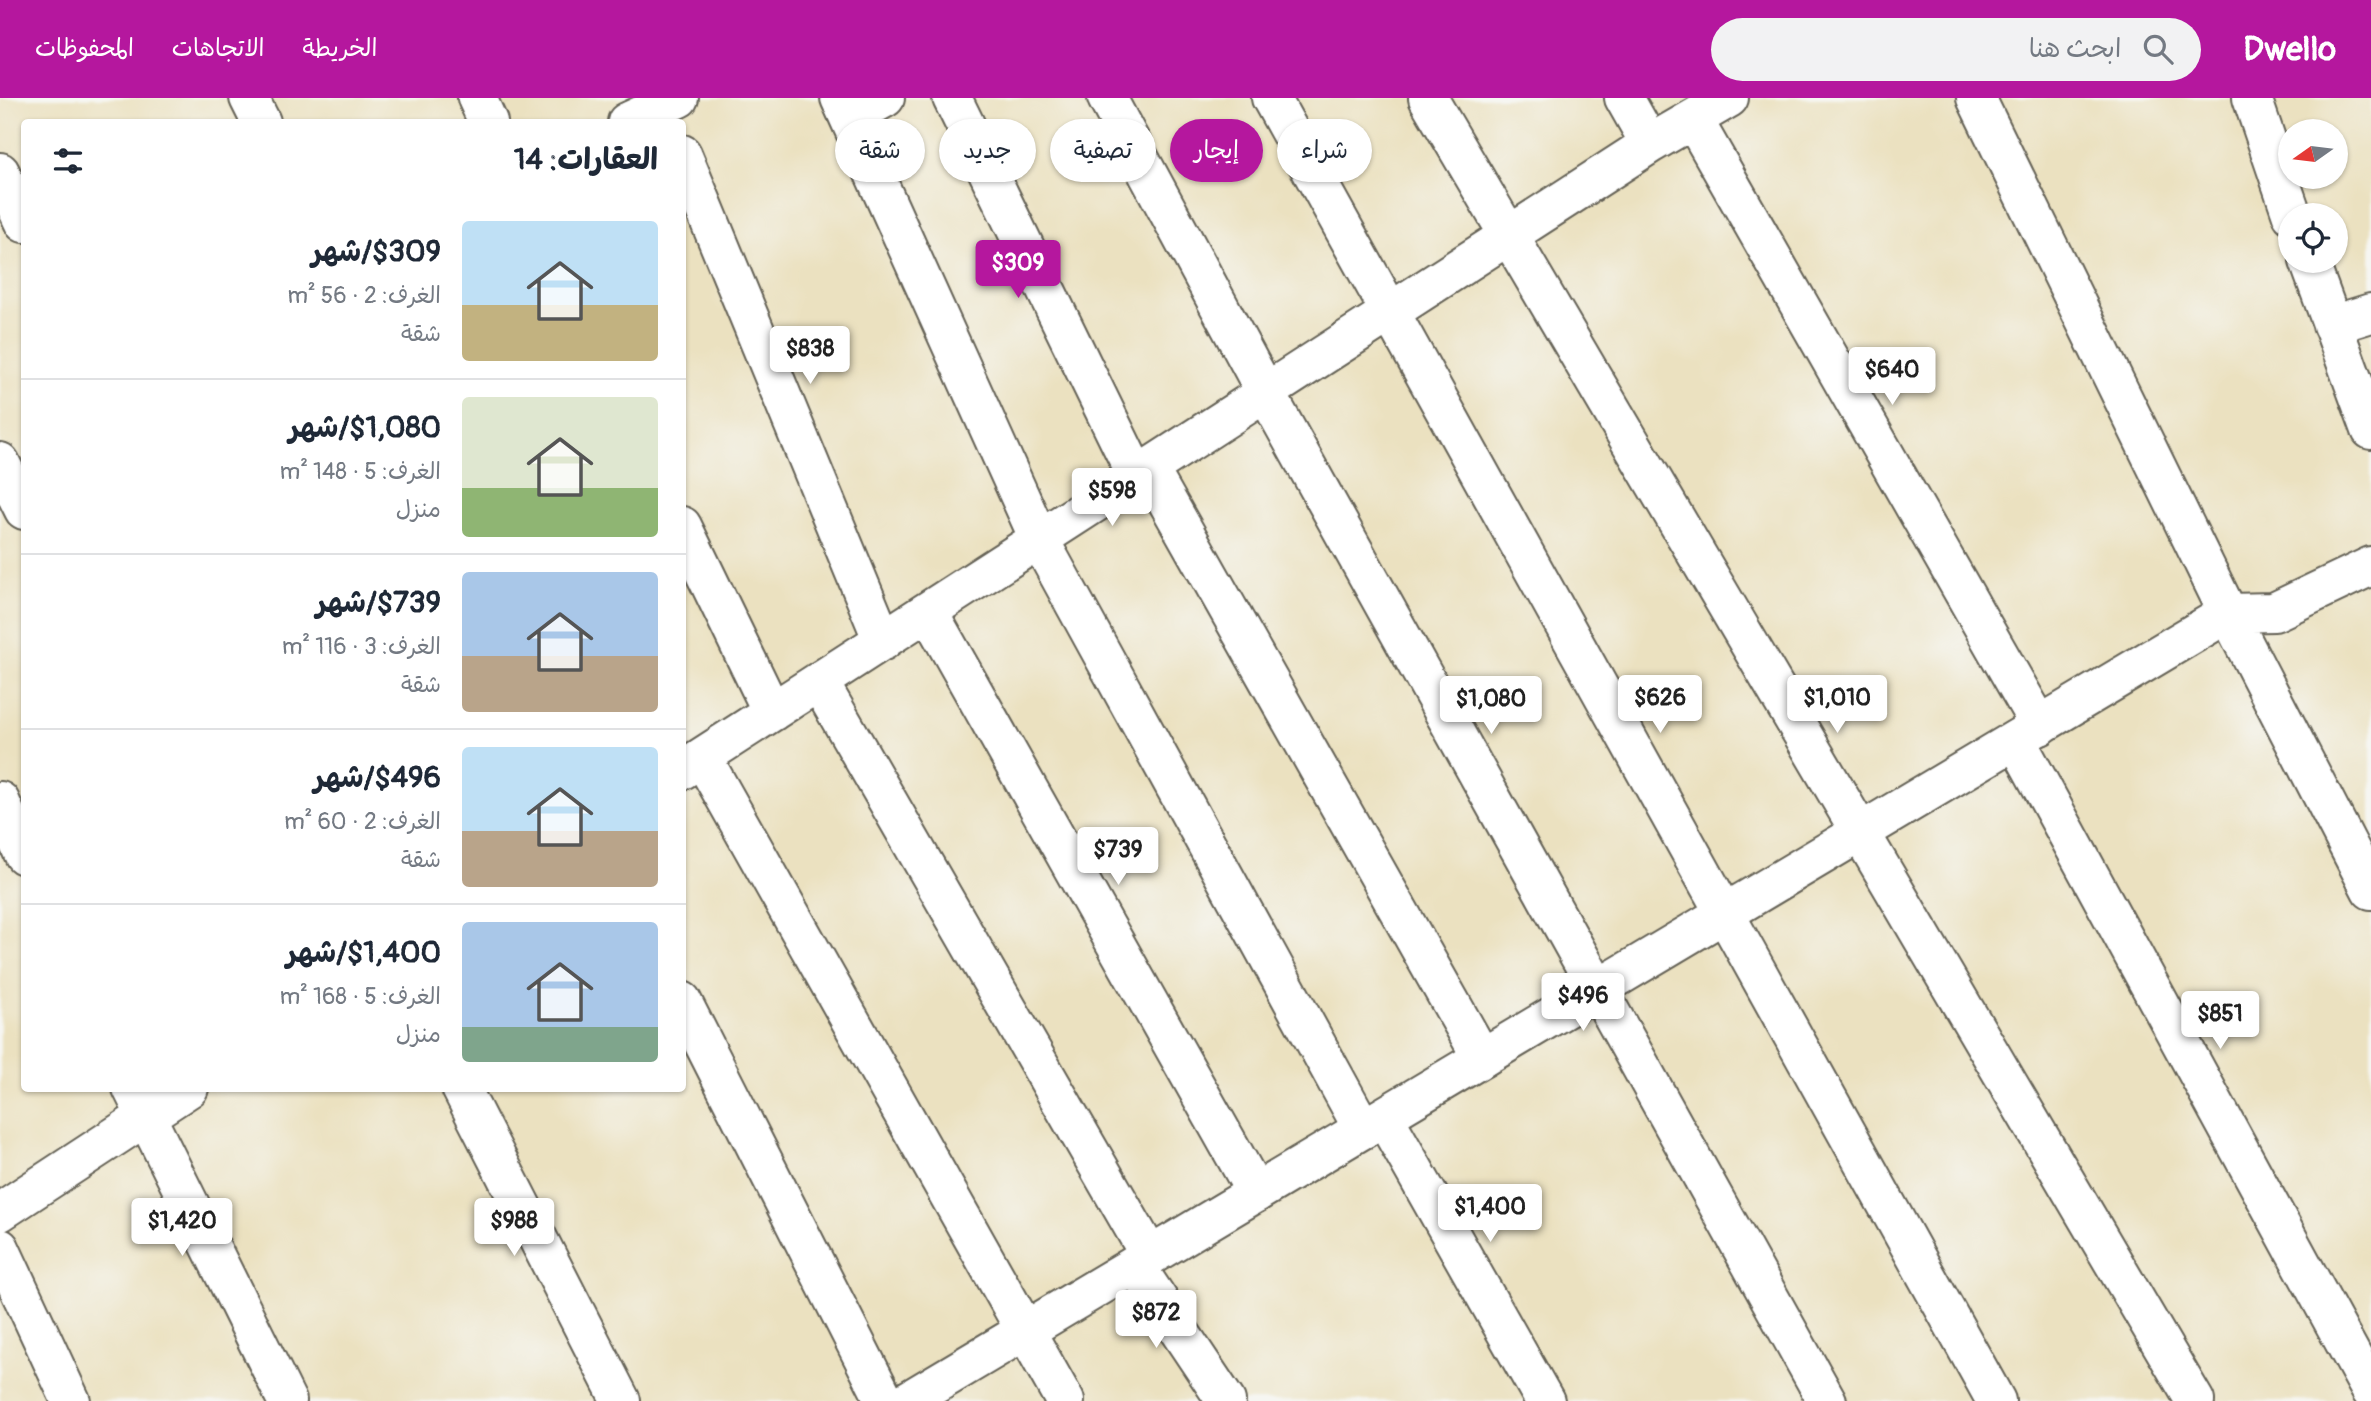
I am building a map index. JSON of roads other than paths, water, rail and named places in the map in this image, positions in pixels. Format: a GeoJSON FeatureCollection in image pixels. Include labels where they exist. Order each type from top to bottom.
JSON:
{"type":"FeatureCollection","features":[{"type":"Feature","properties":{"kind":"street"},"geometry":{"type":"LineString","coordinates":[[249,98],[260,119]]}},
{"type":"Feature","properties":{"kind":"street"},"geometry":{"type":"LineString","coordinates":[[477,98],[487,119]]}},
{"type":"Feature","properties":{"kind":"street"},"geometry":{"type":"LineString","coordinates":[[886,98],[844,108],[1039,540],[1373,1123],[1545,1401]]}},
{"type":"Feature","properties":{"kind":"street"},"geometry":{"type":"LineString","coordinates":[[952,98],[1143,473],[1482,1058]]}},
{"type":"Feature","properties":{"kind":"street"},"geometry":{"type":"LineString","coordinates":[[1107,98],[1266,393],[1827,1401]]}},
{"type":"Feature","properties":{"kind":"street"},"geometry":{"type":"LineString","coordinates":[[1271,98],[1996,1401]]}},
{"type":"Feature","properties":{"kind":"street"},"geometry":{"type":"LineString","coordinates":[[1428,98],[2195,1401]]}},
{"type":"Feature","properties":{"kind":"street"},"geometry":{"type":"LineString","coordinates":[[1624,98],[1650,144]]}},
{"type":"Feature","properties":{"kind":"street"},"geometry":{"type":"LineString","coordinates":[[1065,1401],[692,764],[1650,144],[1729,98]]}},
{"type":"Feature","properties":{"kind":"street"},"geometry":{"type":"LineString","coordinates":[[1976,98],[2228,613],[2371,890]]}},
{"type":"Feature","properties":{"kind":"street"},"geometry":{"type":"LineString","coordinates":[[2252,98],[2288,203]]}},
{"type":"Feature","properties":{"kind":"street"},"geometry":{"type":"LineString","coordinates":[[635,119],[668,106]]}},
{"type":"Feature","properties":{"kind":"street"},"geometry":{"type":"LineString","coordinates":[[1693,119],[2028,733],[2371,1391]]}},
{"type":"Feature","properties":{"kind":"street"},"geometry":{"type":"LineString","coordinates":[[686,165],[883,641]]}},
{"type":"Feature","properties":{"kind":"street"},"geometry":{"type":"LineString","coordinates":[[0,172],[21,217]]}},
{"type":"Feature","properties":{"kind":"street"},"geometry":{"type":"LineString","coordinates":[[2313,273],[2332,325],[2364,392],[2371,430]]}},
{"type":"Feature","properties":{"kind":"street"},"geometry":{"type":"LineString","coordinates":[[2332,325],[2371,313]]}},
{"type":"Feature","properties":{"kind":"street"},"geometry":{"type":"LineString","coordinates":[[0,462],[21,504]]}},
{"type":"Feature","properties":{"kind":"street"},"geometry":{"type":"LineString","coordinates":[[686,534],[772,712]]}},
{"type":"Feature","properties":{"kind":"street"},"geometry":{"type":"LineString","coordinates":[[686,1009],[908,1399],[2228,613],[2274,612],[2371,566]]}},
{"type":"Feature","properties":{"kind":"street"},"geometry":{"type":"LineString","coordinates":[[928,611],[1256,1193]]}},
{"type":"Feature","properties":{"kind":"street"},"geometry":{"type":"LineString","coordinates":[[819,682],[1143,1261],[1226,1401]]}},
{"type":"Feature","properties":{"kind":"street"},"geometry":{"type":"LineString","coordinates":[[0,801],[21,848]]}},
{"type":"Feature","properties":{"kind":"street"},"geometry":{"type":"LineString","coordinates":[[2,1204],[138,1103],[175,1092]]}},
{"type":"Feature","properties":{"kind":"street"},"geometry":{"type":"LineString","coordinates":[[463,1092],[621,1401]]}},
{"type":"Feature","properties":{"kind":"street"},"geometry":{"type":"LineString","coordinates":[[138,1103],[288,1401]]}},
{"type":"Feature","properties":{"kind":"street"},"geometry":{"type":"LineString","coordinates":[[0,1248],[71,1401]]}}]}
